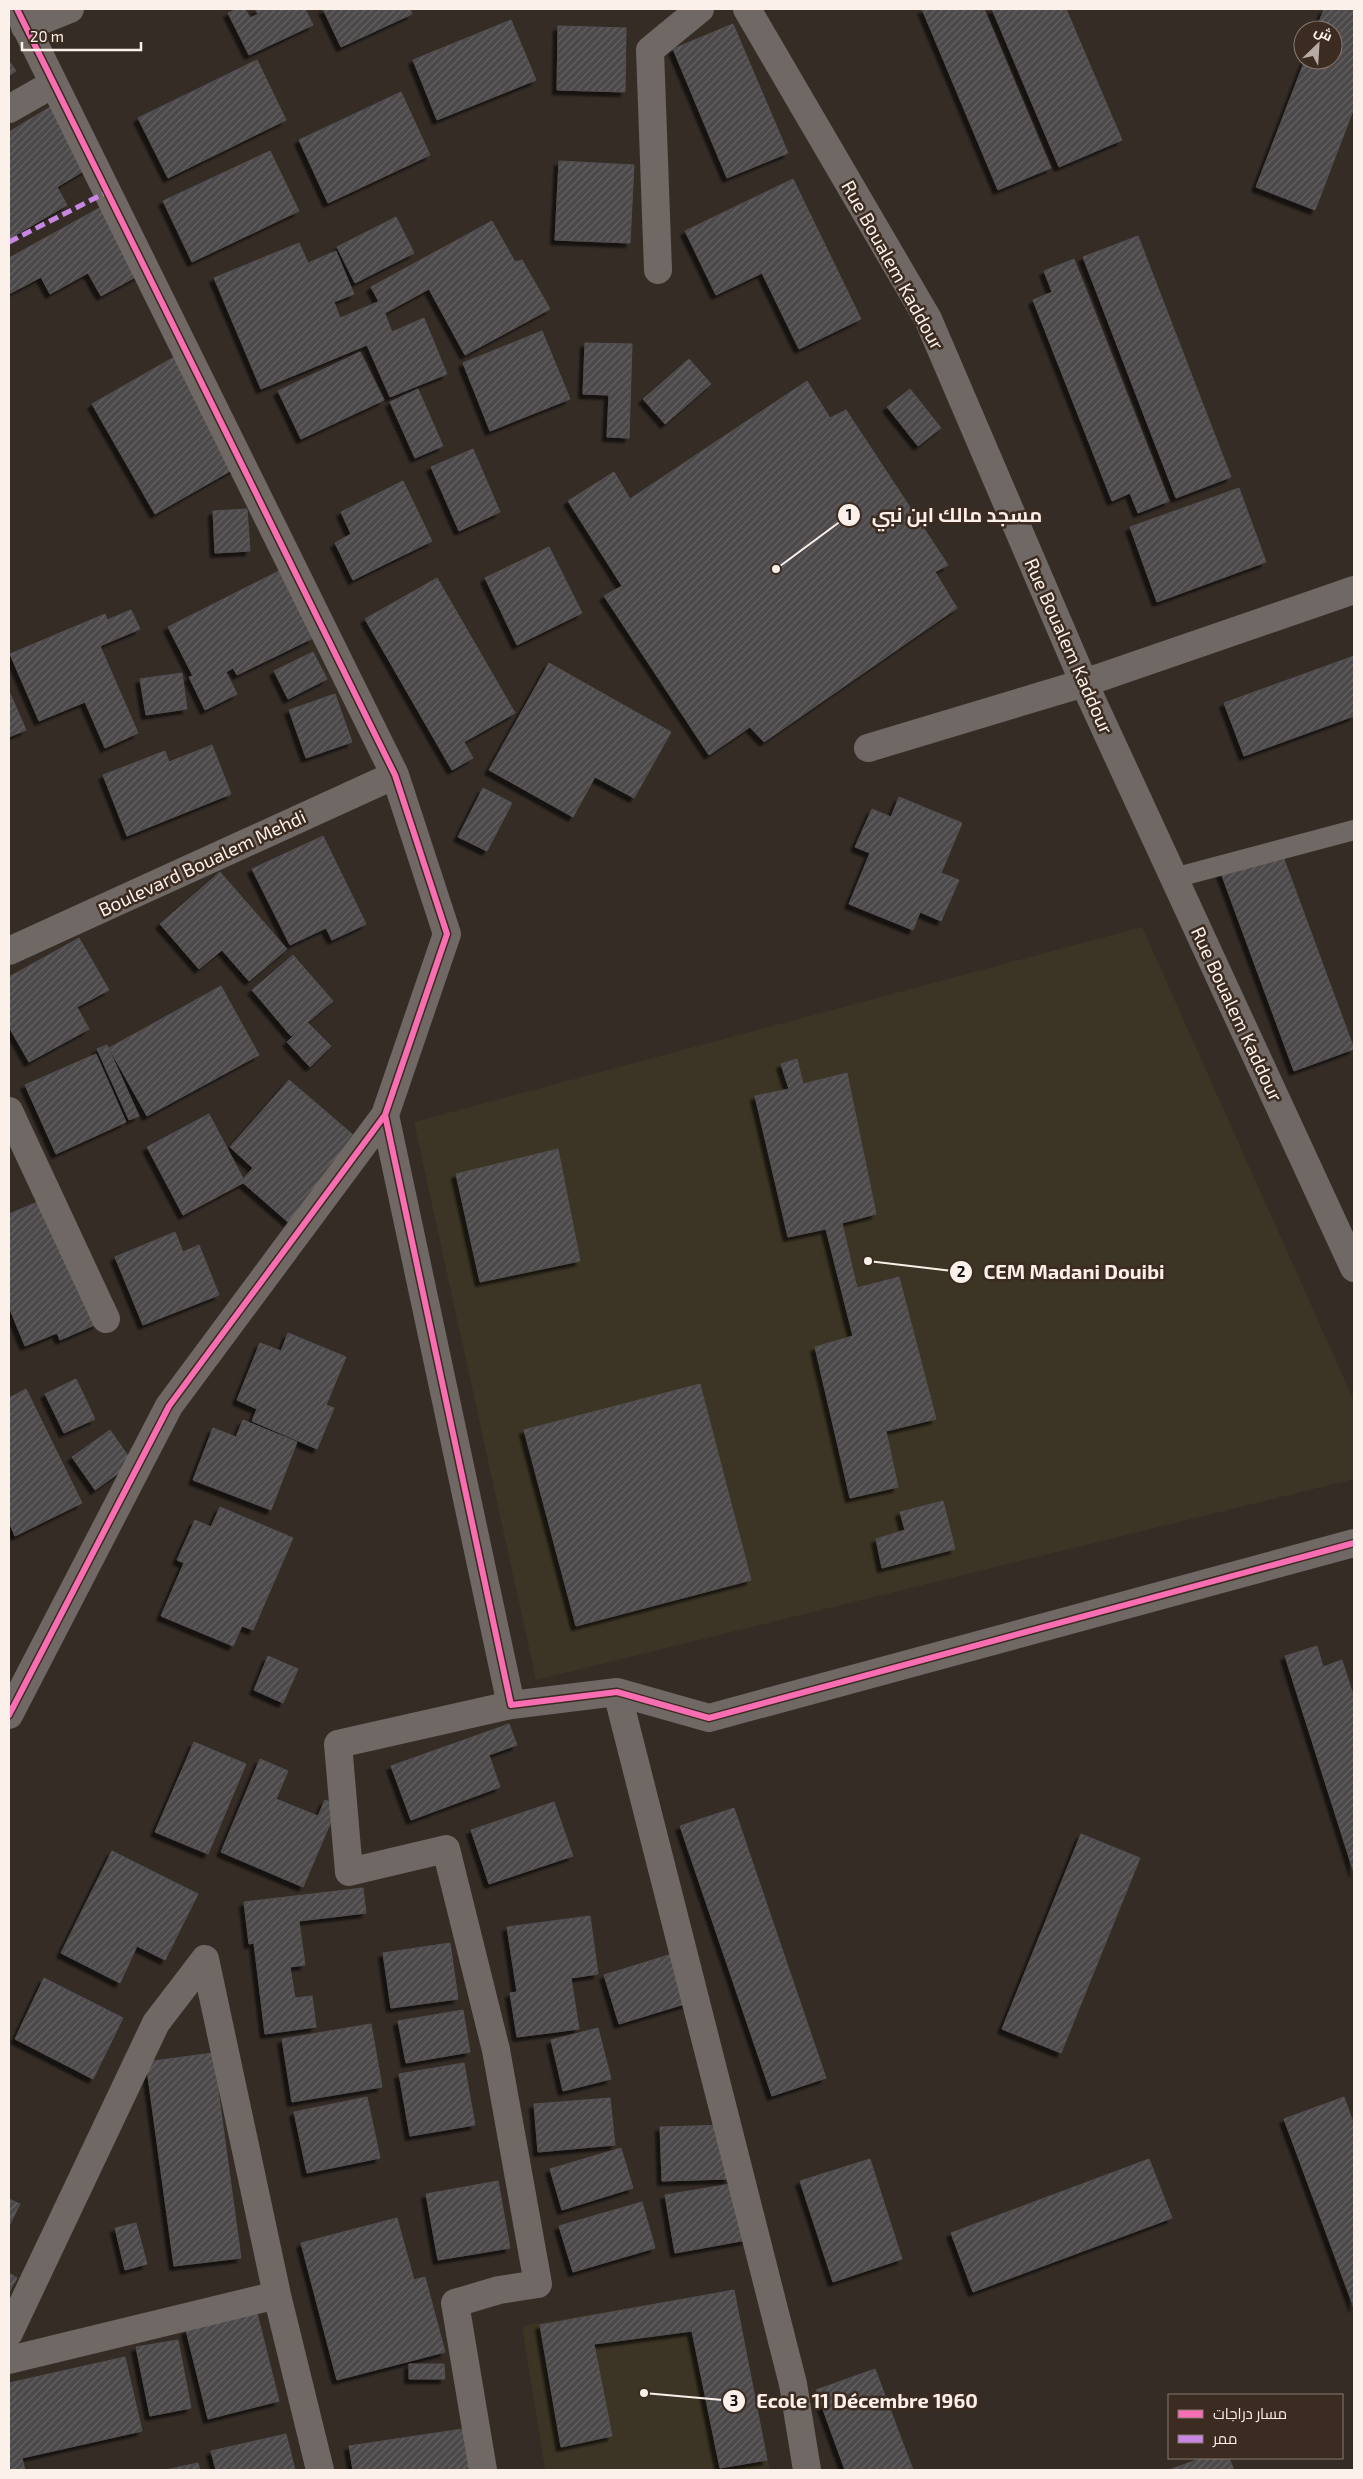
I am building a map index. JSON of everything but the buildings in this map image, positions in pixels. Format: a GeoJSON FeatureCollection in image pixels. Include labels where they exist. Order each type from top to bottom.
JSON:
{"type":"FeatureCollection","features":[{"type":"Feature","properties":{"kind":"street"},"geometry":{"type":"LineString","coordinates":[[9,1715],[169,1406],[385,1115],[447,934],[395,775],[21,18],[70,9]]}},
{"type":"Feature","properties":{"kind":"street"},"geometry":{"type":"LineString","coordinates":[[658,270],[650,50],[700,9]]}},
{"type":"Feature","properties":{"kind":"street","name":"Rue Boualem Kaddour"},"geometry":{"type":"LineString","coordinates":[[747,9],[928,319],[1084,683],[1354,1268]]}},
{"type":"Feature","properties":{"kind":"street"},"geometry":{"type":"LineString","coordinates":[[9,109],[53,84]]}},
{"type":"Feature","properties":{"kind":"street"},"geometry":{"type":"LineString","coordinates":[[868,748],[1084,683],[1354,590]]}},
{"type":"Feature","properties":{"kind":"street","name":"Boulevard Boualem Mehdi"},"geometry":{"type":"LineString","coordinates":[[9,952],[395,775]]}},
{"type":"Feature","properties":{"kind":"street"},"geometry":{"type":"LineString","coordinates":[[9,1111],[106,1319]]}},
{"type":"Feature","properties":{"kind":"street"},"geometry":{"type":"LineString","coordinates":[[385,1115],[510,1705]]}},
{"type":"Feature","properties":{"kind":"street"},"geometry":{"type":"LineString","coordinates":[[483,2470],[456,2303],[499,2290],[538,2284],[496,2050],[446,1849],[349,1872],[338,1744],[510,1705],[618,1692],[709,1718],[1354,1543]]}},
{"type":"Feature","properties":{"kind":"street"},"geometry":{"type":"LineString","coordinates":[[618,1692],[793,2384],[807,2470]]}},
{"type":"Feature","properties":{"kind":"street"},"geometry":{"type":"LineString","coordinates":[[9,2332],[156,2023],[205,1960],[277,2295],[320,2470]]}},
{"type":"Feature","properties":{"kind":"street"},"geometry":{"type":"LineString","coordinates":[[9,2360],[277,2295]]}},
{"type":"Feature","properties":{"kind":"lane"},"geometry":{"type":"LineString","coordinates":[[1174,878],[1354,830]]}},
{"type":"Feature","properties":{"kind":"shaded area"},"geometry":{"type":"Polygon","coordinates":[[[1142,927],[1354,1401],[1354,1479],[536,1680],[414,1122],[1142,927]]]}},
{"type":"Feature","properties":{"kind":"shaded area"},"geometry":{"type":"Polygon","coordinates":[[[734,2290],[770,2470],[545,2470],[522,2326],[734,2290]]]}},
{"type":"Feature","properties":{"kind":"marked path"},"geometry":{"type":"LineString","coordinates":[[9,242],[107,192]]}},
{"type":"Feature","properties":{"kind":"cycle path"},"geometry":{"type":"LineString","coordinates":[[9,1715],[169,1406],[385,1115],[447,934],[395,775],[17,9]]}},
{"type":"Feature","properties":{"kind":"cycle path"},"geometry":{"type":"LineString","coordinates":[[385,1115],[511,1705],[617,1692],[709,1718],[1354,1543]]}},
{"type":"Feature","properties":{"kind":"place","name":"مسجد مالك ابن نبي"},"geometry":{"type":"Point","coordinates":[776,569]}},
{"type":"Feature","properties":{"kind":"place","name":"CEM Madani Douibi"},"geometry":{"type":"Point","coordinates":[868,1261]}},
{"type":"Feature","properties":{"kind":"place","name":"Ecole 11 Décembre 1960"},"geometry":{"type":"Point","coordinates":[644,2393]}}]}
